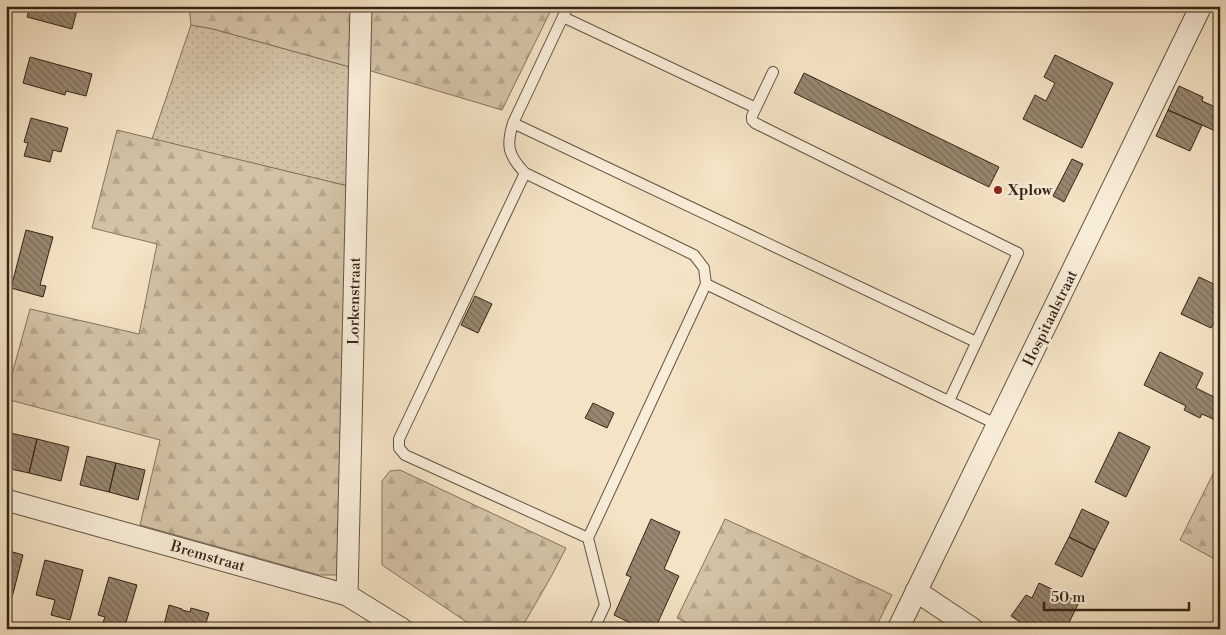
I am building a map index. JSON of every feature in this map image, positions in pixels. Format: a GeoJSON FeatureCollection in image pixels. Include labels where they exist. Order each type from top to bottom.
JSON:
{"type":"FeatureCollection","features":[{"type":"Feature","properties":{"kind":"street","name":"Lorkenstraat"},"geometry":{"type":"LineString","coordinates":[[347,595],[361,6]]}},
{"type":"Feature","properties":{"kind":"street","name":"Hospitaalstraat"},"geometry":{"type":"LineString","coordinates":[[898,629],[1201,6]]}},
{"type":"Feature","properties":{"kind":"street","name":"Bremstraat"},"geometry":{"type":"LineString","coordinates":[[6,500],[347,595],[402,629]]}},
{"type":"Feature","properties":{"kind":"street"},"geometry":{"type":"LineString","coordinates":[[916,591],[973,629]]}},
{"type":"Feature","properties":{"kind":"lane"},"geometry":{"type":"LineString","coordinates":[[568,6],[513,123],[509,137],[510,150],[516,163],[525,173],[694,255],[704,268],[706,284],[588,538],[605,605],[594,629]]}},
{"type":"Feature","properties":{"kind":"lane"},"geometry":{"type":"LineString","coordinates":[[563,17],[756,108]]}},
{"type":"Feature","properties":{"kind":"lane"},"geometry":{"type":"LineString","coordinates":[[773,72],[756,108],[752,120],[754,123],[1018,253],[949,400]]}},
{"type":"Feature","properties":{"kind":"lane"},"geometry":{"type":"LineString","coordinates":[[513,123],[976,342]]}},
{"type":"Feature","properties":{"kind":"lane"},"geometry":{"type":"LineString","coordinates":[[525,173],[398,439],[399,448],[405,455],[588,538]]}},
{"type":"Feature","properties":{"kind":"lane"},"geometry":{"type":"LineString","coordinates":[[706,284],[998,425]]}},
{"type":"Feature","properties":{"kind":"green space"},"geometry":{"type":"Polygon","coordinates":[[[189,6],[553,6],[502,110],[371,71],[350,67],[213,29],[191,25],[189,6]]]}},
{"type":"Feature","properties":{"kind":"green space"},"geometry":{"type":"Polygon","coordinates":[[[191,25],[213,29],[350,67],[352,187],[152,139],[191,25]]]}},
{"type":"Feature","properties":{"kind":"green space"},"geometry":{"type":"Polygon","coordinates":[[[117,130],[352,187],[340,575],[319,575],[140,525],[160,440],[6,399],[30,309],[139,334],[157,244],[92,228],[117,130]]]}},
{"type":"Feature","properties":{"kind":"green space"},"geometry":{"type":"Polygon","coordinates":[[[1217,466],[1220,467],[1220,562],[1180,540],[1217,466]]]}},
{"type":"Feature","properties":{"kind":"green space"},"geometry":{"type":"Polygon","coordinates":[[[400,470],[566,548],[521,629],[477,629],[382,565],[382,481],[390,471],[400,470]]]}},
{"type":"Feature","properties":{"kind":"green space"},"geometry":{"type":"Polygon","coordinates":[[[725,519],[892,595],[875,629],[699,629],[677,618],[725,519]]]}},
{"type":"Feature","properties":{"kind":"building"},"geometry":{"type":"Polygon","coordinates":[[[30,6],[78,6],[72,29],[27,17],[30,6]]]}},
{"type":"Feature","properties":{"kind":"building"},"geometry":{"type":"Polygon","coordinates":[[[1055,55],[1113,83],[1082,148],[1023,119],[1035,95],[1046,101],[1055,83],[1044,77],[1055,55]]]}},
{"type":"Feature","properties":{"kind":"building"},"geometry":{"type":"Polygon","coordinates":[[[30,57],[92,74],[86,96],[66,91],[65,95],[23,83],[30,57]]]}},
{"type":"Feature","properties":{"kind":"building"},"geometry":{"type":"Polygon","coordinates":[[[804,73],[999,167],[989,187],[794,93],[804,73]]]}},
{"type":"Feature","properties":{"kind":"building"},"geometry":{"type":"Polygon","coordinates":[[[1179,86],[1203,97],[1202,101],[1220,109],[1220,133],[1168,110],[1179,86]]]}},
{"type":"Feature","properties":{"kind":"building"},"geometry":{"type":"Polygon","coordinates":[[[1168,110],[1202,125],[1190,151],[1156,136],[1168,110]]]}},
{"type":"Feature","properties":{"kind":"building"},"geometry":{"type":"Polygon","coordinates":[[[31,118],[68,128],[61,152],[53,150],[50,162],[24,156],[28,143],[24,142],[31,118]]]}},
{"type":"Feature","properties":{"kind":"building"},"geometry":{"type":"Polygon","coordinates":[[[1072,159],[1083,164],[1064,202],[1053,196],[1072,159]]]}},
{"type":"Feature","properties":{"kind":"building"},"geometry":{"type":"Polygon","coordinates":[[[26,230],[53,237],[40,285],[46,286],[43,297],[11,288],[26,230]]]}},
{"type":"Feature","properties":{"kind":"building"},"geometry":{"type":"Polygon","coordinates":[[[1199,277],[1220,287],[1220,311],[1211,328],[1181,314],[1199,277]]]}},
{"type":"Feature","properties":{"kind":"building"},"geometry":{"type":"Polygon","coordinates":[[[475,296],[492,304],[478,333],[461,325],[475,296]]]}},
{"type":"Feature","properties":{"kind":"building"},"geometry":{"type":"Polygon","coordinates":[[[1160,352],[1203,373],[1196,388],[1220,400],[1220,422],[1202,414],[1200,418],[1184,410],[1186,406],[1144,385],[1160,352]]]}},
{"type":"Feature","properties":{"kind":"building"},"geometry":{"type":"Polygon","coordinates":[[[593,403],[614,413],[607,428],[585,418],[593,403]]]}},
{"type":"Feature","properties":{"kind":"building"},"geometry":{"type":"Polygon","coordinates":[[[6,432],[37,439],[29,473],[6,468],[6,432]]]}},
{"type":"Feature","properties":{"kind":"building"},"geometry":{"type":"Polygon","coordinates":[[[1119,432],[1150,447],[1126,497],[1095,482],[1119,432]]]}},
{"type":"Feature","properties":{"kind":"building"},"geometry":{"type":"Polygon","coordinates":[[[37,439],[69,447],[61,481],[29,473],[37,439]]]}},
{"type":"Feature","properties":{"kind":"building"},"geometry":{"type":"Polygon","coordinates":[[[87,456],[116,463],[109,492],[80,485],[87,456]]]}},
{"type":"Feature","properties":{"kind":"building"},"geometry":{"type":"Polygon","coordinates":[[[116,463],[145,470],[138,500],[109,492],[116,463]]]}},
{"type":"Feature","properties":{"kind":"building"},"geometry":{"type":"Polygon","coordinates":[[[1082,509],[1109,522],[1095,550],[1069,537],[1082,509]]]}},
{"type":"Feature","properties":{"kind":"building"},"geometry":{"type":"Polygon","coordinates":[[[651,519],[680,532],[664,569],[679,576],[655,629],[643,629],[614,615],[631,577],[626,575],[651,519]]]}},
{"type":"Feature","properties":{"kind":"building"},"geometry":{"type":"Polygon","coordinates":[[[1069,537],[1095,550],[1082,577],[1055,564],[1069,537]]]}},
{"type":"Feature","properties":{"kind":"building"},"geometry":{"type":"Polygon","coordinates":[[[6,550],[23,555],[10,605],[6,604],[6,550]]]}},
{"type":"Feature","properties":{"kind":"building"},"geometry":{"type":"Polygon","coordinates":[[[45,560],[83,570],[70,620],[51,615],[55,600],[36,595],[45,560]]]}},
{"type":"Feature","properties":{"kind":"building"},"geometry":{"type":"Polygon","coordinates":[[[109,577],[137,585],[124,629],[101,628],[105,617],[98,615],[109,577]]]}},
{"type":"Feature","properties":{"kind":"building"},"geometry":{"type":"Polygon","coordinates":[[[1039,583],[1079,602],[1066,629],[1041,629],[1037,627],[1035,629],[1023,629],[1018,626],[1020,622],[1011,616],[1026,595],[1032,598],[1039,583]]]}},
{"type":"Feature","properties":{"kind":"building"},"geometry":{"type":"Polygon","coordinates":[[[169,605],[190,612],[191,608],[209,613],[204,629],[163,629],[169,605]]]}},
{"type":"Feature","properties":{"kind":"place","name":"Xplow"},"geometry":{"type":"Point","coordinates":[998,190]}}]}
